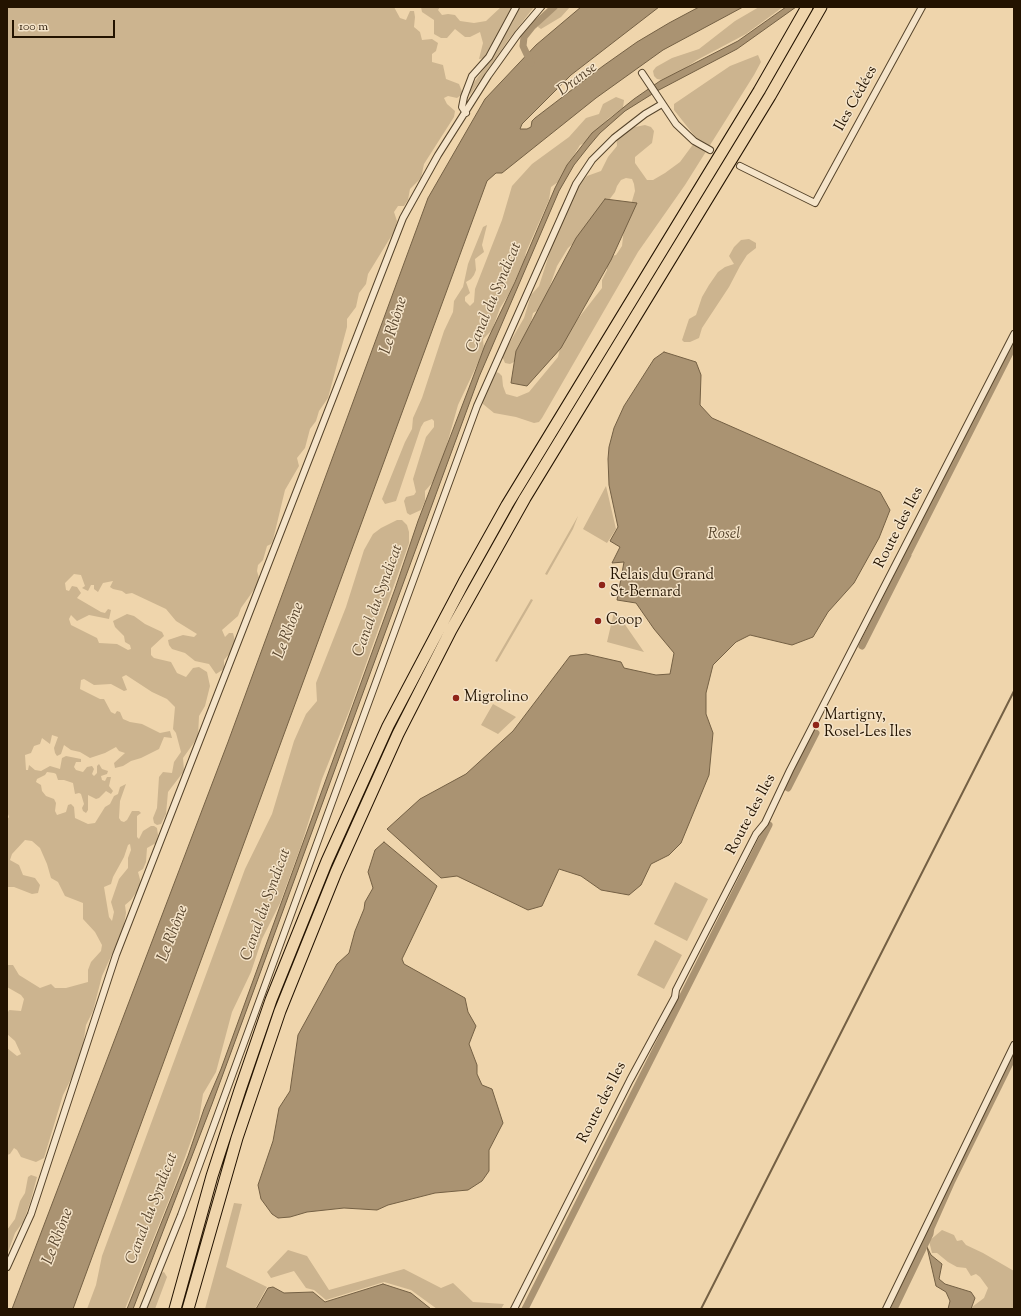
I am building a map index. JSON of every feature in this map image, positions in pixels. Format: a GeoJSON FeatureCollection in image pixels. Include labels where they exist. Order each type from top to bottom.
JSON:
{"type":"FeatureCollection","features":[{"type":"Feature","properties":{"kind":"highway"},"geometry":{"type":"LineString","coordinates":[[175,1309],[212,1176],[264,1020],[327,861],[388,726],[464,582],[507,505],[759,90],[807,7]]}},
{"type":"Feature","properties":{"kind":"highway"},"geometry":{"type":"LineString","coordinates":[[188,1309],[232,1153],[280,1011],[336,872],[398,734],[455,623],[518,511],[773,90],[821,7]]}},
{"type":"Feature","properties":{"kind":"street"},"geometry":{"type":"LineString","coordinates":[[466,113],[462,107],[472,76],[489,57],[516,7]]}},
{"type":"Feature","properties":{"kind":"street"},"geometry":{"type":"LineString","coordinates":[[7,1267],[31,1214],[116,955],[370,298],[411,202],[488,76],[518,34],[541,7]]}},
{"type":"Feature","properties":{"kind":"street","name":"Iles Cédées"},"geometry":{"type":"LineString","coordinates":[[740,166],[815,203],[922,7]]}},
{"type":"Feature","properties":{"kind":"street"},"geometry":{"type":"LineString","coordinates":[[642,73],[660,102],[683,132],[710,150]]}},
{"type":"Feature","properties":{"kind":"street"},"geometry":{"type":"LineString","coordinates":[[143,1309],[181,1215],[478,406],[576,184],[592,160],[614,138],[660,102]]}},
{"type":"Feature","properties":{"kind":"street","name":"Route des Iles"},"geometry":{"type":"LineString","coordinates":[[514,1309],[630,1080],[668,1010],[676,990],[756,834],[765,823],[790,770],[1014,334]]}},
{"type":"Feature","properties":{"kind":"street"},"geometry":{"type":"LineString","coordinates":[[886,1309],[1014,1045]]}},
{"type":"Feature","properties":{"kind":"shaded area"},"geometry":{"type":"Polygon","coordinates":[[[7,7],[394,7],[400,18],[406,20],[410,11],[414,11],[414,27],[420,32],[422,40],[432,39],[438,43],[436,51],[432,54],[432,62],[443,65],[446,79],[459,84],[463,94],[457,98],[448,96],[444,98],[447,104],[455,111],[454,117],[424,164],[421,178],[410,189],[408,200],[404,206],[398,206],[394,212],[397,221],[395,230],[368,274],[366,284],[359,293],[356,307],[347,319],[347,327],[328,398],[319,411],[316,421],[310,429],[305,448],[297,458],[299,466],[285,490],[273,540],[271,544],[267,546],[263,560],[258,565],[258,584],[241,608],[238,616],[222,630],[225,637],[229,633],[233,633],[235,641],[231,652],[224,660],[224,669],[216,674],[209,664],[195,661],[185,653],[172,649],[168,640],[183,635],[194,637],[197,634],[176,621],[166,609],[132,593],[126,594],[122,591],[113,589],[110,587],[113,581],[103,583],[98,592],[94,589],[94,585],[91,585],[88,591],[82,588],[85,586],[81,575],[74,574],[65,583],[66,590],[69,591],[72,586],[77,587],[81,593],[77,598],[101,612],[105,613],[108,609],[111,610],[109,619],[89,615],[77,621],[71,615],[69,619],[71,625],[97,638],[99,643],[117,644],[128,650],[131,649],[130,645],[125,642],[124,636],[115,627],[113,621],[127,614],[134,616],[145,624],[162,632],[164,636],[151,648],[151,655],[154,658],[171,662],[177,673],[186,677],[193,668],[199,667],[207,672],[210,686],[205,706],[199,716],[198,737],[183,758],[184,771],[168,792],[166,814],[161,824],[157,825],[154,823],[153,818],[157,808],[159,777],[163,772],[172,773],[174,762],[181,752],[176,733],[173,729],[175,707],[167,699],[152,692],[126,675],[122,677],[127,690],[124,691],[111,684],[94,685],[84,679],[81,680],[80,689],[100,699],[104,699],[111,712],[115,714],[117,711],[120,712],[123,719],[142,724],[160,733],[170,731],[172,738],[164,737],[159,749],[123,766],[115,768],[114,763],[125,753],[119,751],[116,747],[105,753],[90,758],[80,752],[71,750],[64,745],[61,754],[57,756],[54,748],[58,737],[52,735],[50,744],[42,738],[40,744],[34,746],[31,753],[25,755],[26,770],[28,770],[29,765],[35,770],[41,771],[50,766],[60,769],[62,758],[66,756],[81,759],[81,762],[76,762],[74,767],[76,770],[83,772],[87,767],[92,766],[94,769],[92,774],[94,776],[97,773],[97,766],[99,764],[102,769],[108,771],[107,774],[101,776],[102,780],[105,781],[107,777],[111,777],[109,786],[113,791],[111,794],[106,791],[96,799],[88,795],[88,810],[86,813],[82,808],[84,804],[81,794],[75,794],[73,783],[58,780],[56,774],[47,772],[45,775],[37,779],[36,782],[41,785],[42,791],[46,796],[54,799],[56,803],[55,811],[57,815],[66,812],[68,805],[71,804],[74,807],[75,818],[88,824],[95,823],[105,807],[110,804],[114,796],[118,794],[120,787],[126,784],[120,801],[119,818],[124,822],[127,820],[132,811],[139,811],[141,813],[137,816],[137,837],[139,839],[143,831],[151,826],[157,828],[158,835],[156,843],[147,848],[146,862],[143,869],[138,872],[141,883],[140,887],[131,900],[125,905],[126,913],[123,930],[102,976],[93,1011],[86,1025],[81,1059],[63,1095],[44,1158],[36,1162],[21,1157],[14,1148],[10,1154],[7,1155],[7,1048],[17,1056],[21,1054],[15,1041],[7,1034],[7,1014],[9,1010],[21,1011],[24,999],[21,995],[7,987],[7,965],[13,965],[19,975],[40,988],[51,984],[55,988],[66,988],[88,982],[88,970],[91,962],[101,951],[102,945],[95,932],[83,919],[83,903],[65,896],[58,882],[51,878],[40,848],[32,841],[25,840],[12,854],[10,860],[19,865],[23,875],[35,878],[40,885],[38,893],[32,894],[14,887],[7,887],[7,820],[9,817],[7,811],[7,7]],[[130,844],[128,845],[111,884],[104,887],[109,917],[112,921],[114,912],[111,902],[119,879],[128,868],[128,858],[131,850],[130,844]]]}},
{"type":"Feature","properties":{"kind":"shaded area"},"geometry":{"type":"Polygon","coordinates":[[[421,7],[440,7],[438,10],[442,15],[455,15],[460,21],[474,23],[486,21],[501,7],[512,8],[506,23],[486,58],[479,59],[483,43],[480,32],[470,37],[465,37],[455,29],[447,38],[441,38],[434,34],[434,20],[422,12],[421,7]]]}},
{"type":"Feature","properties":{"kind":"shaded area"},"geometry":{"type":"Polygon","coordinates":[[[520,7],[534,7],[509,39],[470,95],[470,88],[493,56],[520,7]]]}},
{"type":"Feature","properties":{"kind":"shaded area"},"geometry":{"type":"Polygon","coordinates":[[[556,7],[570,7],[561,17],[541,29],[538,27],[540,20],[556,7]]]}},
{"type":"Feature","properties":{"kind":"shaded area"},"geometry":{"type":"Polygon","coordinates":[[[759,7],[783,7],[746,34],[697,60],[682,70],[663,80],[657,79],[654,76],[653,71],[656,67],[672,58],[699,49],[735,21],[759,7]]]}},
{"type":"Feature","properties":{"kind":"shaded area"},"geometry":{"type":"Polygon","coordinates":[[[758,55],[761,62],[754,75],[685,185],[638,252],[542,418],[539,422],[534,423],[516,417],[494,413],[483,404],[478,397],[486,380],[496,372],[502,376],[506,394],[517,397],[529,392],[558,357],[560,348],[570,329],[602,288],[602,280],[607,270],[607,257],[616,255],[622,246],[624,228],[635,191],[634,184],[632,179],[626,178],[621,180],[615,192],[582,236],[568,248],[557,266],[542,308],[533,313],[516,361],[510,364],[505,363],[502,356],[524,318],[531,295],[539,286],[554,239],[558,213],[566,198],[587,176],[601,171],[608,157],[617,146],[616,132],[620,130],[645,125],[651,127],[654,131],[652,143],[635,157],[635,163],[647,180],[653,180],[680,162],[697,139],[674,110],[674,104],[730,66],[758,55]]]}},
{"type":"Feature","properties":{"kind":"shaded area"},"geometry":{"type":"Polygon","coordinates":[[[616,97],[624,100],[623,108],[609,118],[587,142],[580,145],[558,182],[551,187],[549,200],[526,252],[524,261],[509,294],[500,308],[492,330],[483,339],[484,350],[458,405],[442,462],[432,483],[425,491],[425,501],[421,510],[410,515],[407,513],[404,501],[406,497],[414,495],[416,492],[413,479],[426,437],[434,427],[434,421],[432,419],[424,422],[421,427],[396,501],[385,504],[382,499],[405,442],[412,429],[413,418],[422,398],[444,331],[453,312],[454,301],[463,287],[468,264],[483,227],[487,225],[482,245],[484,252],[475,259],[476,270],[471,279],[466,282],[470,293],[465,297],[465,301],[470,306],[474,302],[475,289],[502,220],[512,186],[532,164],[569,137],[586,118],[599,114],[603,104],[616,97]]]}},
{"type":"Feature","properties":{"kind":"shaded area"},"geometry":{"type":"Polygon","coordinates":[[[749,239],[756,243],[756,248],[747,255],[740,266],[729,287],[702,328],[699,338],[690,342],[684,342],[682,340],[689,319],[696,315],[702,297],[709,285],[718,272],[725,267],[734,264],[729,256],[734,247],[741,240],[749,239]]]}},
{"type":"Feature","properties":{"kind":"shaded area"},"geometry":{"type":"Polygon","coordinates":[[[606,486],[616,529],[607,543],[583,529],[606,486]]]}},
{"type":"Feature","properties":{"kind":"shaded area"},"geometry":{"type":"Polygon","coordinates":[[[578,516],[573,529],[547,575],[545,574],[578,516]]]}},
{"type":"Feature","properties":{"kind":"shaded area"},"geometry":{"type":"Polygon","coordinates":[[[397,520],[402,520],[407,525],[409,532],[409,543],[350,709],[322,779],[301,846],[280,903],[262,939],[251,972],[232,1012],[216,1072],[203,1094],[199,1119],[173,1190],[125,1309],[87,1309],[96,1285],[102,1256],[245,869],[272,814],[294,741],[306,714],[317,701],[316,683],[346,607],[364,550],[373,534],[397,520]]]}},
{"type":"Feature","properties":{"kind":"shaded area"},"geometry":{"type":"Polygon","coordinates":[[[531,599],[533,600],[497,662],[495,661],[531,599]]]}},
{"type":"Feature","properties":{"kind":"shaded area"},"geometry":{"type":"Polygon","coordinates":[[[614,612],[617,613],[644,652],[607,642],[614,612]]]}},
{"type":"Feature","properties":{"kind":"shaded area"},"geometry":{"type":"Polygon","coordinates":[[[493,704],[516,717],[498,734],[481,725],[493,704]]]}},
{"type":"Feature","properties":{"kind":"shaded area"},"geometry":{"type":"Polygon","coordinates":[[[675,882],[708,899],[687,941],[654,924],[675,882]]]}},
{"type":"Feature","properties":{"kind":"shaded area"},"geometry":{"type":"Polygon","coordinates":[[[655,940],[682,955],[664,989],[637,975],[655,940]]]}},
{"type":"Feature","properties":{"kind":"shaded area"},"geometry":{"type":"Polygon","coordinates":[[[31,1175],[37,1177],[30,1203],[23,1222],[15,1233],[7,1255],[7,1230],[15,1219],[20,1201],[25,1193],[28,1177],[31,1175]]]}},
{"type":"Feature","properties":{"kind":"shaded area"},"geometry":{"type":"Polygon","coordinates":[[[234,1203],[242,1204],[226,1267],[267,1287],[255,1309],[205,1309],[234,1203]]]}},
{"type":"Feature","properties":{"kind":"shaded area"},"geometry":{"type":"Polygon","coordinates":[[[942,1230],[954,1235],[957,1241],[962,1240],[966,1245],[1014,1271],[1014,1309],[973,1309],[972,1307],[984,1298],[988,1288],[976,1274],[971,1276],[966,1268],[957,1267],[937,1253],[932,1253],[929,1241],[942,1230]]]}},
{"type":"Feature","properties":{"kind":"shaded area"},"geometry":{"type":"Polygon","coordinates":[[[288,1250],[307,1256],[329,1290],[404,1269],[441,1288],[453,1283],[473,1302],[504,1304],[501,1309],[437,1309],[411,1290],[384,1282],[326,1300],[314,1290],[306,1288],[294,1271],[271,1278],[267,1272],[288,1250]]]}},
{"type":"Feature","properties":{"kind":"shaded area"},"geometry":{"type":"Polygon","coordinates":[[[164,1272],[167,1277],[155,1309],[146,1309],[161,1273],[164,1272]]]}},
{"type":"Feature","properties":{"kind":"water","name":"Le Rhône"},"geometry":{"type":"Polygon","coordinates":[[[581,7],[659,7],[571,75],[522,124],[520,129],[527,129],[531,127],[532,121],[535,118],[603,66],[637,42],[669,23],[699,7],[743,7],[663,50],[596,98],[502,173],[496,173],[487,181],[73,1309],[12,1309],[228,742],[428,198],[485,99],[536,45],[581,7]]]}},
{"type":"Feature","properties":{"kind":"water","name":"Canal du Syndicat"},"geometry":{"type":"Polygon","coordinates":[[[786,7],[796,7],[737,49],[657,91],[625,111],[600,133],[589,146],[574,165],[559,191],[479,377],[212,1104],[133,1309],[127,1309],[188,1156],[204,1109],[221,1069],[395,589],[418,521],[485,345],[515,282],[555,188],[567,165],[592,133],[634,99],[660,81],[738,41],[786,7]]]}},
{"type":"Feature","properties":{"kind":"water"},"geometry":{"type":"Polygon","coordinates":[[[605,199],[637,203],[611,260],[561,348],[527,386],[511,383],[516,351],[576,238],[605,199]]]}},
{"type":"Feature","properties":{"kind":"water","name":"Rosel"},"geometry":{"type":"Polygon","coordinates":[[[664,352],[696,362],[701,375],[700,405],[712,418],[880,492],[890,510],[879,538],[854,583],[828,612],[813,637],[792,645],[750,635],[736,642],[713,665],[706,693],[706,714],[713,733],[709,775],[681,843],[669,855],[651,864],[641,885],[629,895],[601,890],[581,876],[559,869],[542,906],[528,910],[457,876],[441,878],[387,829],[420,799],[466,774],[513,731],[570,656],[586,654],[621,662],[624,668],[656,675],[670,674],[674,653],[654,629],[636,603],[617,600],[624,562],[612,563],[620,547],[610,541],[618,527],[609,485],[608,459],[609,447],[614,428],[624,406],[654,359],[664,352]]]}},
{"type":"Feature","properties":{"kind":"water"},"geometry":{"type":"Polygon","coordinates":[[[384,842],[437,886],[402,959],[404,964],[465,998],[468,1012],[476,1026],[469,1044],[477,1065],[477,1074],[482,1085],[492,1089],[503,1123],[489,1150],[489,1171],[482,1181],[468,1190],[435,1193],[388,1205],[377,1210],[344,1208],[307,1212],[290,1217],[278,1218],[272,1214],[261,1199],[258,1185],[273,1141],[279,1108],[290,1091],[298,1035],[337,964],[349,953],[365,902],[373,888],[368,872],[375,850],[384,842]]]}},
{"type":"Feature","properties":{"kind":"water"},"geometry":{"type":"Polygon","coordinates":[[[927,1247],[931,1255],[942,1264],[939,1279],[945,1284],[971,1292],[975,1298],[971,1309],[948,1309],[950,1301],[946,1292],[936,1286],[927,1247]]]}},
{"type":"Feature","properties":{"kind":"water"},"geometry":{"type":"Polygon","coordinates":[[[383,1284],[411,1293],[431,1309],[256,1309],[268,1288],[273,1287],[284,1293],[313,1292],[325,1302],[383,1284]]]}},
{"type":"Feature","properties":{"kind":"waterway"},"geometry":{"type":"LineString","coordinates":[[531,63],[523,46],[524,37],[532,27],[554,7]]}},
{"type":"Feature","properties":{"kind":"waterway"},"geometry":{"type":"LineString","coordinates":[[909,552],[1014,345]]}},
{"type":"Feature","properties":{"kind":"waterway"},"geometry":{"type":"LineString","coordinates":[[862,646],[908,555]]}},
{"type":"Feature","properties":{"kind":"waterway"},"geometry":{"type":"LineString","coordinates":[[701,1309],[1014,691]]}},
{"type":"Feature","properties":{"kind":"waterway"},"geometry":{"type":"LineString","coordinates":[[788,788],[816,733]]}},
{"type":"Feature","properties":{"kind":"waterway"},"geometry":{"type":"LineString","coordinates":[[525,1309],[769,825]]}},
{"type":"Feature","properties":{"kind":"waterway"},"geometry":{"type":"LineString","coordinates":[[894,1309],[930,1234],[931,1228],[951,1183],[1014,1055]]}},
{"type":"Feature","properties":{"kind":"place","name":"Relais du Grand St-Bernard"},"geometry":{"type":"Point","coordinates":[602,585]}},
{"type":"Feature","properties":{"kind":"place","name":"Coop"},"geometry":{"type":"Point","coordinates":[598,621]}},
{"type":"Feature","properties":{"kind":"place","name":"Migrolino"},"geometry":{"type":"Point","coordinates":[456,698]}},
{"type":"Feature","properties":{"kind":"place","name":"Martigny, Rosel-Les Iles"},"geometry":{"type":"Point","coordinates":[816,725]}},
{"type":"Feature","properties":{"kind":"water label","name":"Dranse"},"geometry":{"type":"Point","coordinates":[578,80]}}]}
